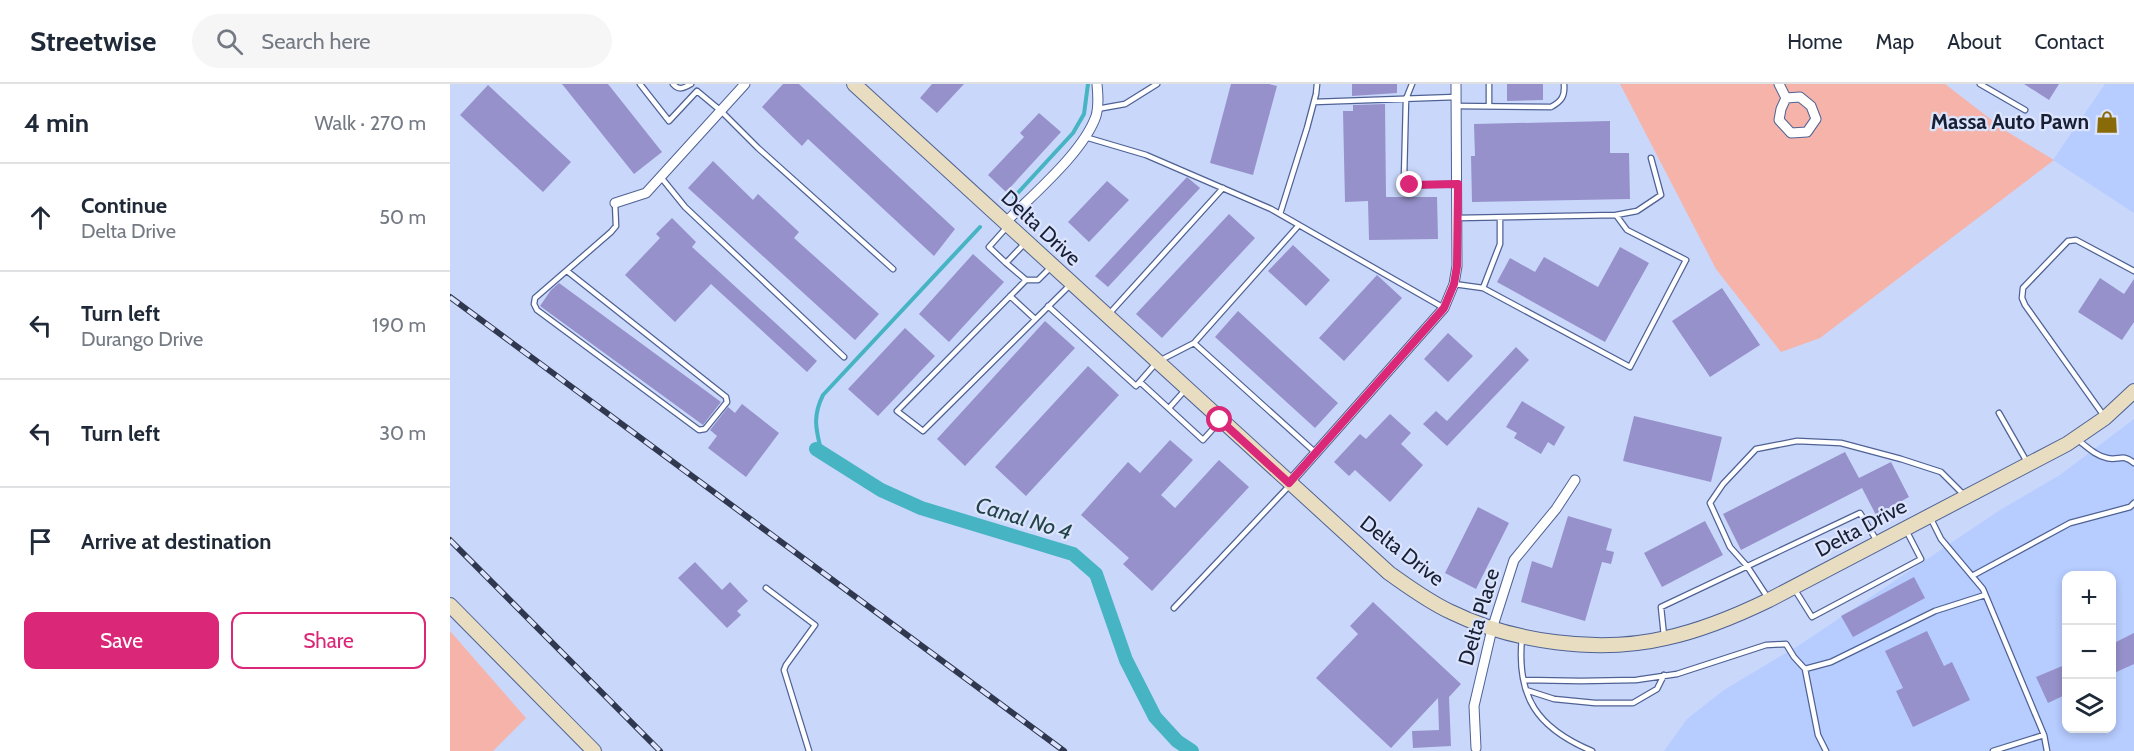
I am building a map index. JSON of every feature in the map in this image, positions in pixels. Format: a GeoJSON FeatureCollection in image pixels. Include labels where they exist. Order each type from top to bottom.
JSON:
{"type":"FeatureCollection","features":[{"type":"Feature","properties":{"kind":"main road","name":"Delta Drive"},"geometry":{"type":"LineString","coordinates":[[854,84],[1389,573],[1419,594],[1451,612],[1492,629],[1568,643],[1606,644],[1665,639],[1730,619],[2076,438],[2105,418],[2134,391]]}},
{"type":"Feature","properties":{"kind":"main road"},"geometry":{"type":"LineString","coordinates":[[450,605],[594,751]]}},
{"type":"Feature","properties":{"kind":"street"},"geometry":{"type":"LineString","coordinates":[[615,204],[646,193],[745,84]]}},
{"type":"Feature","properties":{"kind":"street"},"geometry":{"type":"LineString","coordinates":[[1006,224],[1067,160],[1085,137],[1096,116],[1099,100],[1097,84]]}},
{"type":"Feature","properties":{"kind":"street"},"geometry":{"type":"LineString","coordinates":[[1290,484],[1444,308],[1454,284],[1457,266],[1458,218],[1456,84]]}},
{"type":"Feature","properties":{"kind":"street"},"geometry":{"type":"LineString","coordinates":[[1779,84],[1786,98]]}},
{"type":"Feature","properties":{"kind":"street"},"geometry":{"type":"LineString","coordinates":[[1800,97],[1810,106],[1816,119],[1807,132],[1791,133],[1779,120],[1780,109],[1786,98],[1800,97]]}},
{"type":"Feature","properties":{"kind":"street","name":"Delta Place"},"geometry":{"type":"LineString","coordinates":[[1476,750],[1474,706],[1492,629],[1514,560],[1556,509],[1575,480]]}},
{"type":"Feature","properties":{"kind":"lane"},"geometry":{"type":"LineString","coordinates":[[640,84],[669,121],[697,91],[893,269]]}},
{"type":"Feature","properties":{"kind":"lane"},"geometry":{"type":"LineString","coordinates":[[673,84],[676,88],[681,89],[692,84]]}},
{"type":"Feature","properties":{"kind":"lane"},"geometry":{"type":"LineString","coordinates":[[1280,214],[1314,102],[1317,84]]}},
{"type":"Feature","properties":{"kind":"lane"},"geometry":{"type":"LineString","coordinates":[[1412,84],[1406,99],[1404,178],[1410,185],[1458,184]]}},
{"type":"Feature","properties":{"kind":"lane"},"geometry":{"type":"LineString","coordinates":[[1489,84],[1489,106]]}},
{"type":"Feature","properties":{"kind":"lane"},"geometry":{"type":"LineString","coordinates":[[1314,102],[1406,99],[1489,106],[1551,107],[1560,102],[1564,94],[1564,84]]}},
{"type":"Feature","properties":{"kind":"lane"},"geometry":{"type":"LineString","coordinates":[[1980,84],[2025,110]]}},
{"type":"Feature","properties":{"kind":"lane"},"geometry":{"type":"LineString","coordinates":[[1097,109],[1125,104],[1154,85]]}},
{"type":"Feature","properties":{"kind":"lane"},"geometry":{"type":"LineString","coordinates":[[1085,137],[1146,155],[1280,214],[1444,308]]}},
{"type":"Feature","properties":{"kind":"lane"},"geometry":{"type":"LineString","coordinates":[[1458,218],[1616,215],[1637,211],[1660,195],[1651,158]]}},
{"type":"Feature","properties":{"kind":"lane"},"geometry":{"type":"LineString","coordinates":[[660,176],[685,207],[844,357]]}},
{"type":"Feature","properties":{"kind":"lane"},"geometry":{"type":"LineString","coordinates":[[1107,316],[1223,188]]}},
{"type":"Feature","properties":{"kind":"lane"},"geometry":{"type":"LineString","coordinates":[[567,271],[726,397],[727,402],[705,429],[699,430],[537,310],[534,304],[535,298],[616,226],[615,204]]}},
{"type":"Feature","properties":{"kind":"lane"},"geometry":{"type":"LineString","coordinates":[[1454,284],[1483,288],[1630,367],[1686,260],[1627,230],[1616,215]]}},
{"type":"Feature","properties":{"kind":"lane"},"geometry":{"type":"LineString","coordinates":[[1483,288],[1500,244],[1500,218]]}},
{"type":"Feature","properties":{"kind":"lane"},"geometry":{"type":"LineString","coordinates":[[1006,224],[990,247],[1006,263],[1026,280],[1038,280],[1052,266]]}},
{"type":"Feature","properties":{"kind":"lane"},"geometry":{"type":"LineString","coordinates":[[1048,306],[1136,386],[1157,363],[1194,343],[1299,225]]}},
{"type":"Feature","properties":{"kind":"lane"},"geometry":{"type":"LineString","coordinates":[[2105,418],[2025,305],[2022,297],[2023,288],[2068,241],[2076,240],[2134,271]]}},
{"type":"Feature","properties":{"kind":"lane"},"geometry":{"type":"LineString","coordinates":[[1006,263],[1025,242]]}},
{"type":"Feature","properties":{"kind":"lane"},"geometry":{"type":"LineString","coordinates":[[1026,280],[897,411],[923,432],[1071,284]]}},
{"type":"Feature","properties":{"kind":"lane"},"geometry":{"type":"LineString","coordinates":[[1010,296],[1035,319]]}},
{"type":"Feature","properties":{"kind":"lane"},"geometry":{"type":"LineString","coordinates":[[1194,343],[1317,454]]}},
{"type":"Feature","properties":{"kind":"lane"},"geometry":{"type":"LineString","coordinates":[[1140,382],[1203,440],[1220,420]]}},
{"type":"Feature","properties":{"kind":"lane"},"geometry":{"type":"LineString","coordinates":[[1169,408],[1186,389]]}},
{"type":"Feature","properties":{"kind":"lane"},"geometry":{"type":"LineString","coordinates":[[1999,413],[2029,464]]}},
{"type":"Feature","properties":{"kind":"lane"},"geometry":{"type":"LineString","coordinates":[[2076,438],[2096,454],[2108,459],[2125,458],[2134,464]]}},
{"type":"Feature","properties":{"kind":"lane"},"geometry":{"type":"LineString","coordinates":[[1770,600],[1747,566],[1730,547],[1710,502],[1723,484],[1756,449],[1797,441],[1841,443],[1941,472],[1966,497]]}},
{"type":"Feature","properties":{"kind":"lane"},"geometry":{"type":"LineString","coordinates":[[1174,608],[1290,484]]}},
{"type":"Feature","properties":{"kind":"lane"},"geometry":{"type":"LineString","coordinates":[[1971,575],[2070,523],[2130,507],[2134,503]]}},
{"type":"Feature","properties":{"kind":"lane"},"geometry":{"type":"LineString","coordinates":[[1665,639],[1661,607],[1860,513],[1878,543]]}},
{"type":"Feature","properties":{"kind":"lane"},"geometry":{"type":"LineString","coordinates":[[1930,516],[1941,539],[1983,589],[2044,735],[2047,751]]}},
{"type":"Feature","properties":{"kind":"lane"},"geometry":{"type":"LineString","coordinates":[[1794,587],[1812,616],[1922,559],[1905,529]]}},
{"type":"Feature","properties":{"kind":"lane"},"geometry":{"type":"LineString","coordinates":[[766,588],[815,625],[784,670],[808,751]]}},
{"type":"Feature","properties":{"kind":"lane"},"geometry":{"type":"LineString","coordinates":[[1805,669],[1831,662],[1935,611],[1985,595]]}},
{"type":"Feature","properties":{"kind":"lane"},"geometry":{"type":"LineString","coordinates":[[1522,636],[1520,658],[1526,690],[1535,712],[1549,728],[1592,751]]}},
{"type":"Feature","properties":{"kind":"lane"},"geometry":{"type":"LineString","coordinates":[[1524,680],[1636,680],[1677,674],[1766,645],[1786,644],[1805,669],[1818,735],[1826,751]]}},
{"type":"Feature","properties":{"kind":"lane"},"geometry":{"type":"LineString","coordinates":[[1526,690],[1554,699],[1633,704],[1657,688],[1664,675]]}},
{"type":"Feature","properties":{"kind":"lane"},"geometry":{"type":"LineString","coordinates":[[1993,751],[2044,735]]}},
{"type":"Feature","properties":{"kind":"shaded area"},"geometry":{"type":"Polygon","coordinates":[[[1620,84],[1945,84],[2006,131],[2054,160],[1820,338],[1781,352],[1716,269],[1620,84]]]}},
{"type":"Feature","properties":{"kind":"shaded area","name":"Massa Auto Pawn"},"geometry":{"type":"Polygon","coordinates":[[[2105,84],[2134,84],[2134,213],[2053,160],[2105,84]]]}},
{"type":"Feature","properties":{"kind":"shaded area"},"geometry":{"type":"Polygon","coordinates":[[[2134,419],[2134,751],[1664,751],[1687,719],[1724,690],[1801,644],[2000,510],[2060,475],[2134,419]]]}},
{"type":"Feature","properties":{"kind":"shaded area"},"geometry":{"type":"Polygon","coordinates":[[[450,631],[526,718],[493,751],[450,751],[450,631]]]}},
{"type":"Feature","properties":{"kind":"building"},"geometry":{"type":"Polygon","coordinates":[[[562,84],[608,84],[662,152],[634,174],[562,84]]]}},
{"type":"Feature","properties":{"kind":"building"},"geometry":{"type":"Polygon","coordinates":[[[783,84],[799,84],[955,229],[934,256],[808,139],[802,146],[762,107],[783,84]]]}},
{"type":"Feature","properties":{"kind":"building"},"geometry":{"type":"Polygon","coordinates":[[[932,84],[964,84],[937,113],[920,98],[932,84]]]}},
{"type":"Feature","properties":{"kind":"building"},"geometry":{"type":"Polygon","coordinates":[[[1231,84],[1277,86],[1253,175],[1210,163],[1231,84]]]}},
{"type":"Feature","properties":{"kind":"building"},"geometry":{"type":"Polygon","coordinates":[[[1352,84],[1397,84],[1397,93],[1352,96],[1352,84]]]}},
{"type":"Feature","properties":{"kind":"building"},"geometry":{"type":"Polygon","coordinates":[[[1507,84],[1543,84],[1543,100],[1507,101],[1507,84]]]}},
{"type":"Feature","properties":{"kind":"building"},"geometry":{"type":"Polygon","coordinates":[[[2024,84],[2059,84],[2049,100],[2024,84]]]}},
{"type":"Feature","properties":{"kind":"building"},"geometry":{"type":"Polygon","coordinates":[[[488,85],[571,162],[543,192],[460,115],[488,85]]]}},
{"type":"Feature","properties":{"kind":"building"},"geometry":{"type":"Polygon","coordinates":[[[1385,104],[1386,197],[1437,197],[1438,239],[1369,240],[1368,201],[1345,202],[1343,111],[1353,111],[1353,105],[1385,104]]]}},
{"type":"Feature","properties":{"kind":"building"},"geometry":{"type":"Polygon","coordinates":[[[1039,113],[1061,132],[1006,192],[988,175],[1024,137],[1020,133],[1039,113]]]}},
{"type":"Feature","properties":{"kind":"building"},"geometry":{"type":"Polygon","coordinates":[[[1610,121],[1610,153],[1629,153],[1630,199],[1472,202],[1471,156],[1475,156],[1474,124],[1610,121]]]}},
{"type":"Feature","properties":{"kind":"building"},"geometry":{"type":"Polygon","coordinates":[[[713,161],[753,200],[758,194],[799,232],[794,238],[879,314],[855,340],[688,188],[713,161]]]}},
{"type":"Feature","properties":{"kind":"building"},"geometry":{"type":"Polygon","coordinates":[[[1187,177],[1200,188],[1108,287],[1095,276],[1187,177]]]}},
{"type":"Feature","properties":{"kind":"building"},"geometry":{"type":"Polygon","coordinates":[[[1107,181],[1129,200],[1089,242],[1068,222],[1107,181]]]}},
{"type":"Feature","properties":{"kind":"building"},"geometry":{"type":"Polygon","coordinates":[[[1229,214],[1255,238],[1162,338],[1136,314],[1229,214]]]}},
{"type":"Feature","properties":{"kind":"building"},"geometry":{"type":"Polygon","coordinates":[[[672,218],[696,242],[692,247],[817,361],[807,372],[711,284],[675,322],[625,275],[660,238],[656,234],[672,218]]]}},
{"type":"Feature","properties":{"kind":"building"},"geometry":{"type":"Polygon","coordinates":[[[1293,245],[1330,280],[1306,306],[1268,271],[1293,245]]]}},
{"type":"Feature","properties":{"kind":"building"},"geometry":{"type":"Polygon","coordinates":[[[1620,247],[1649,263],[1605,342],[1497,282],[1510,258],[1535,272],[1544,257],[1598,287],[1620,247]]]}},
{"type":"Feature","properties":{"kind":"building"},"geometry":{"type":"Polygon","coordinates":[[[973,254],[1004,282],[949,342],[919,314],[973,254]]]}},
{"type":"Feature","properties":{"kind":"building"},"geometry":{"type":"Polygon","coordinates":[[[1377,275],[1402,298],[1344,361],[1319,338],[1377,275]]]}},
{"type":"Feature","properties":{"kind":"building"},"geometry":{"type":"Polygon","coordinates":[[[2100,278],[2124,294],[2134,279],[2134,322],[2122,340],[2078,312],[2100,278]]]}},
{"type":"Feature","properties":{"kind":"building"},"geometry":{"type":"Polygon","coordinates":[[[559,283],[721,402],[703,425],[540,306],[559,283]]]}},
{"type":"Feature","properties":{"kind":"building"},"geometry":{"type":"Polygon","coordinates":[[[1722,288],[1760,345],[1710,377],[1672,321],[1722,288]]]}},
{"type":"Feature","properties":{"kind":"building"},"geometry":{"type":"Polygon","coordinates":[[[1238,311],[1338,403],[1315,428],[1215,337],[1238,311]]]}},
{"type":"Feature","properties":{"kind":"building"},"geometry":{"type":"Polygon","coordinates":[[[1045,321],[1075,348],[965,466],[937,439],[1045,321]]]}},
{"type":"Feature","properties":{"kind":"building"},"geometry":{"type":"Polygon","coordinates":[[[905,328],[935,356],[878,416],[848,389],[905,328]]]}},
{"type":"Feature","properties":{"kind":"building"},"geometry":{"type":"Polygon","coordinates":[[[1448,333],[1473,356],[1448,382],[1424,359],[1448,333]]]}},
{"type":"Feature","properties":{"kind":"building"},"geometry":{"type":"Polygon","coordinates":[[[1516,347],[1529,360],[1447,446],[1423,424],[1436,411],[1447,421],[1516,347]]]}},
{"type":"Feature","properties":{"kind":"building"},"geometry":{"type":"Polygon","coordinates":[[[1088,366],[1119,395],[1026,496],[995,467],[1088,366]]]}},
{"type":"Feature","properties":{"kind":"building"},"geometry":{"type":"Polygon","coordinates":[[[1522,401],[1565,427],[1554,446],[1548,442],[1541,454],[1514,438],[1517,433],[1506,427],[1522,401]]]}},
{"type":"Feature","properties":{"kind":"building"},"geometry":{"type":"Polygon","coordinates":[[[742,404],[779,433],[746,477],[708,448],[717,436],[710,430],[728,407],[735,413],[742,404]]]}},
{"type":"Feature","properties":{"kind":"building"},"geometry":{"type":"Polygon","coordinates":[[[1390,414],[1411,433],[1401,444],[1423,465],[1390,502],[1355,470],[1349,476],[1334,462],[1360,434],[1366,439],[1390,414]]]}},
{"type":"Feature","properties":{"kind":"building"},"geometry":{"type":"Polygon","coordinates":[[[1634,416],[1722,437],[1711,482],[1623,461],[1634,416]]]}},
{"type":"Feature","properties":{"kind":"building"},"geometry":{"type":"Polygon","coordinates":[[[1170,440],[1193,460],[1161,495],[1175,508],[1219,460],[1249,487],[1152,591],[1123,564],[1129,558],[1081,515],[1128,462],[1140,473],[1170,440]]]}},
{"type":"Feature","properties":{"kind":"building"},"geometry":{"type":"Polygon","coordinates":[[[1845,452],[1859,478],[1891,462],[1909,497],[1876,515],[1862,488],[1741,550],[1723,514],[1845,452]]]}},
{"type":"Feature","properties":{"kind":"building"},"geometry":{"type":"Polygon","coordinates":[[[1478,507],[1509,523],[1476,589],[1445,573],[1478,507]]]}},
{"type":"Feature","properties":{"kind":"building"},"geometry":{"type":"Polygon","coordinates":[[[1568,516],[1612,529],[1606,550],[1614,552],[1611,564],[1602,562],[1585,621],[1521,602],[1532,561],[1552,568],[1568,516]]]}},
{"type":"Feature","properties":{"kind":"building"},"geometry":{"type":"Polygon","coordinates":[[[1705,521],[1723,555],[1662,587],[1644,553],[1705,521]]]}},
{"type":"Feature","properties":{"kind":"building"},"geometry":{"type":"Polygon","coordinates":[[[695,562],[722,590],[730,582],[748,601],[737,611],[741,615],[727,628],[678,578],[695,562]]]}},
{"type":"Feature","properties":{"kind":"building"},"geometry":{"type":"Polygon","coordinates":[[[1914,577],[1925,598],[1853,637],[1841,616],[1914,577]]]}},
{"type":"Feature","properties":{"kind":"building"},"geometry":{"type":"Polygon","coordinates":[[[1373,602],[1461,684],[1449,697],[1451,746],[1413,748],[1412,731],[1439,730],[1438,698],[1391,748],[1316,678],[1358,634],[1350,626],[1373,602]]]}},
{"type":"Feature","properties":{"kind":"building"},"geometry":{"type":"Polygon","coordinates":[[[1927,631],[1944,666],[1952,662],[1970,700],[1913,727],[1896,691],[1903,688],[1885,651],[1927,631]]]}},
{"type":"Feature","properties":{"kind":"building"},"geometry":{"type":"Polygon","coordinates":[[[2134,633],[2134,664],[2116,672],[2116,642],[2134,633]]]}},
{"type":"Feature","properties":{"kind":"building"},"geometry":{"type":"Polygon","coordinates":[[[2062,666],[2062,696],[2048,703],[2036,677],[2062,666]]]}},
{"type":"Feature","properties":{"kind":"waterway"},"geometry":{"type":"LineString","coordinates":[[1014,197],[1073,133],[1084,114],[1088,84]]}},
{"type":"Feature","properties":{"kind":"waterway"},"geometry":{"type":"LineString","coordinates":[[822,454],[816,417],[823,395],[980,227]]}},
{"type":"Feature","properties":{"kind":"waterway","name":"Canal No 4"},"geometry":{"type":"LineString","coordinates":[[816,449],[881,490],[921,508],[1073,554],[1096,574],[1126,660],[1155,717],[1177,741],[1192,751]]}},
{"type":"Feature","properties":{"kind":"railway"},"geometry":{"type":"LineString","coordinates":[[450,297],[1064,751]]}},
{"type":"Feature","properties":{"kind":"railway"},"geometry":{"type":"LineString","coordinates":[[450,540],[660,751]]}},
{"type":"Feature","properties":{"kind":"place","name":"Massa Auto Pawn"},"geometry":{"type":"Point","coordinates":[2107,122]}},
{"type":"Feature","properties":{"kind":"route"},"geometry":{"type":"LineString","coordinates":[[1220,420],[1289,483],[1444,308],[1454,284],[1457,266],[1458,184],[1410,185]]}}]}
